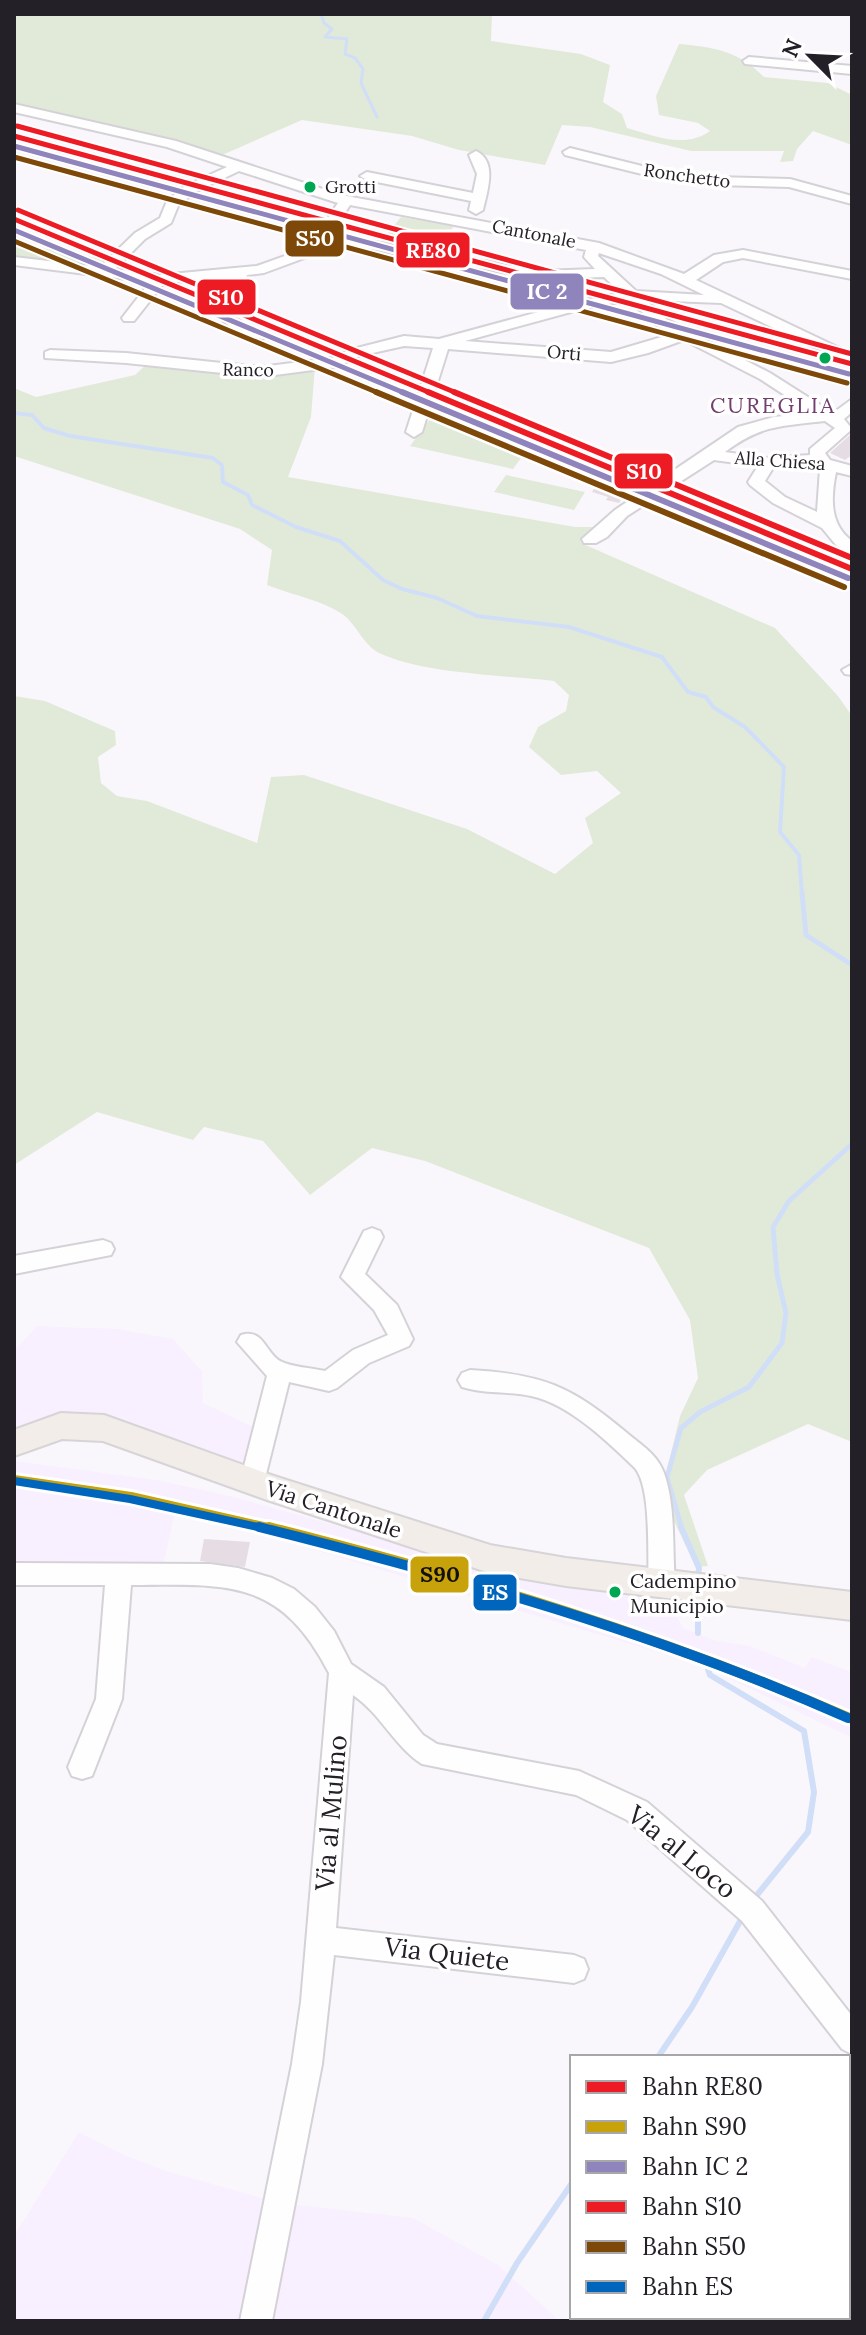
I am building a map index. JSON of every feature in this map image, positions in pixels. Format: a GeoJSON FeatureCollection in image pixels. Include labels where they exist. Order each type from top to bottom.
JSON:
{"type":"FeatureCollection","features":[{"type":"Feature","properties":{"kind":"main road","name":"Via Cantonale"},"geometry":{"type":"LineString","coordinates":[[14,1443],[61,1426],[94,1426],[252,1482],[490,1559],[852,1606]]}},
{"type":"Feature","properties":{"kind":"street"},"geometry":{"type":"LineString","coordinates":[[749,61],[852,70]]}},
{"type":"Feature","properties":{"kind":"street","name":"Cantonale"},"geometry":{"type":"LineString","coordinates":[[14,108],[162,142],[347,200],[594,246],[648,263],[848,359]]}},
{"type":"Feature","properties":{"kind":"street","name":"Ronchetto"},"geometry":{"type":"LineString","coordinates":[[570,152],[650,172],[715,181],[790,183],[852,200]]}},
{"type":"Feature","properties":{"kind":"street"},"geometry":{"type":"LineString","coordinates":[[472,223],[484,174],[476,155]]}},
{"type":"Feature","properties":{"kind":"street"},"geometry":{"type":"LineString","coordinates":[[102,274],[140,236],[166,220],[172,204],[190,189],[237,167]]}},
{"type":"Feature","properties":{"kind":"street"},"geometry":{"type":"LineString","coordinates":[[367,176],[479,198]]}},
{"type":"Feature","properties":{"kind":"street"},"geometry":{"type":"LineString","coordinates":[[341,240],[333,232],[336,216],[347,200]]}},
{"type":"Feature","properties":{"kind":"street"},"geometry":{"type":"LineString","coordinates":[[14,261],[160,279],[259,270],[341,240],[541,275],[604,273]]}},
{"type":"Feature","properties":{"kind":"street"},"geometry":{"type":"LineString","coordinates":[[594,246],[591,257],[604,273],[661,322],[765,376],[831,417],[844,429],[816,452],[828,469],[824,491],[828,524],[835,537],[852,549]]}},
{"type":"Feature","properties":{"kind":"street"},"geometry":{"type":"LineString","coordinates":[[685,280],[719,258],[743,254],[852,275]]}},
{"type":"Feature","properties":{"kind":"street"},"geometry":{"type":"LineString","coordinates":[[241,272],[224,315],[244,332],[258,336]]}},
{"type":"Feature","properties":{"kind":"street"},"geometry":{"type":"LineString","coordinates":[[129,318],[160,279]]}},
{"type":"Feature","properties":{"kind":"street"},"geometry":{"type":"LineString","coordinates":[[414,432],[442,343],[580,305],[632,295],[724,300]]}},
{"type":"Feature","properties":{"kind":"street","name":"Orti"},"geometry":{"type":"LineString","coordinates":[[442,343],[611,357],[643,350],[682,335]]}},
{"type":"Feature","properties":{"kind":"street","name":"Ranco"},"geometry":{"type":"LineString","coordinates":[[50,355],[115,357],[260,372],[336,362],[387,343],[442,343]]}},
{"type":"Feature","properties":{"kind":"street"},"geometry":{"type":"LineString","coordinates":[[848,359],[851,376]]}},
{"type":"Feature","properties":{"kind":"street"},"geometry":{"type":"LineString","coordinates":[[711,455],[744,430],[774,422],[831,417],[852,407]]}},
{"type":"Feature","properties":{"kind":"street","name":"Alla Chiesa"},"geometry":{"type":"LineString","coordinates":[[590,539],[601,533],[621,513],[711,455],[768,463],[798,463],[808,459],[852,471]]}},
{"type":"Feature","properties":{"kind":"street"},"geometry":{"type":"LineString","coordinates":[[768,463],[756,482],[779,500],[828,524]]}},
{"type":"Feature","properties":{"kind":"street"},"geometry":{"type":"LineString","coordinates":[[249,1342],[273,1369],[329,1381],[347,1364],[401,1339],[398,1324],[372,1292],[352,1277],[372,1237]]}},
{"type":"Feature","properties":{"kind":"street"},"geometry":{"type":"LineString","coordinates":[[14,1265],[103,1249]]}},
{"type":"Feature","properties":{"kind":"street"},"geometry":{"type":"LineString","coordinates":[[252,1482],[280,1372]]}},
{"type":"Feature","properties":{"kind":"street"},"geometry":{"type":"LineString","coordinates":[[470,1380],[526,1384],[560,1395],[579,1406],[648,1466],[683,1586]]}},
{"type":"Feature","properties":{"kind":"street"},"geometry":{"type":"LineString","coordinates":[[14,1574],[232,1576],[266,1585],[280,1592],[312,1620],[329,1643],[342,1672]]}},
{"type":"Feature","properties":{"kind":"street"},"geometry":{"type":"LineString","coordinates":[[82,1767],[109,1699],[119,1574]]}},
{"type":"Feature","properties":{"kind":"street","name":"Via al Loco"},"geometry":{"type":"LineString","coordinates":[[342,1672],[375,1695],[422,1750],[445,1759],[579,1783],[637,1811],[748,1907],[849,2032]]}},
{"type":"Feature","properties":{"kind":"street","name":"Via al Mulino"},"geometry":{"type":"LineString","coordinates":[[256,2321],[307,2064],[321,1940],[342,1672]]}},
{"type":"Feature","properties":{"kind":"street","name":"Via Quiete"},"geometry":{"type":"LineString","coordinates":[[321,1940],[574,1969]]}},
{"type":"Feature","properties":{"kind":"shaded area"},"geometry":{"type":"Polygon","coordinates":[[[37,1326],[118,1329],[173,1339],[202,1371],[203,1403],[266,1433],[253,1474],[109,1421],[14,1432],[14,1351],[37,1326]]]}},
{"type":"Feature","properties":{"kind":"shaded area"},"geometry":{"type":"Polygon","coordinates":[[[14,1461],[157,1480],[238,1498],[538,1582],[669,1601],[683,1628],[714,1640],[750,1646],[805,1668],[811,1657],[852,1672],[852,1738],[701,1665],[261,1534],[175,1513],[161,1574],[14,1574],[14,1461]]]}},
{"type":"Feature","properties":{"kind":"shaded area"},"geometry":{"type":"Polygon","coordinates":[[[79,2132],[124,2155],[166,2171],[280,2203],[413,2218],[498,2265],[560,2321],[14,2321],[14,2236],[79,2132]]]}},
{"type":"Feature","properties":{"kind":"green space"},"geometry":{"type":"Polygon","coordinates":[[[14,14],[492,14],[491,41],[581,54],[610,65],[603,102],[622,114],[627,128],[680,140],[710,131],[698,123],[659,115],[656,96],[679,44],[704,47],[745,61],[764,77],[828,83],[852,95],[852,145],[813,131],[797,149],[793,161],[780,162],[784,151],[691,151],[590,127],[562,125],[545,165],[459,150],[412,136],[302,120],[213,159],[179,147],[14,108],[14,14]]]}},
{"type":"Feature","properties":{"kind":"green space"},"geometry":{"type":"Polygon","coordinates":[[[401,217],[454,226],[432,253],[380,243],[401,217]]]}},
{"type":"Feature","properties":{"kind":"green space"},"geometry":{"type":"Polygon","coordinates":[[[14,243],[114,261],[103,274],[14,262],[14,243]]]}},
{"type":"Feature","properties":{"kind":"green space"},"geometry":{"type":"Polygon","coordinates":[[[150,361],[201,368],[315,366],[311,417],[288,477],[575,527],[598,527],[598,533],[582,536],[581,543],[775,628],[838,696],[852,716],[852,1442],[808,1424],[707,1470],[684,1495],[708,1566],[696,1567],[661,1494],[680,1416],[698,1378],[690,1320],[649,1248],[425,1161],[372,1148],[310,1195],[263,1141],[204,1127],[193,1140],[97,1112],[14,1165],[14,696],[45,701],[115,731],[116,745],[98,757],[101,783],[117,796],[147,801],[257,843],[271,777],[304,775],[467,829],[555,874],[593,843],[585,818],[621,793],[597,771],[561,775],[529,747],[538,727],[566,711],[569,695],[554,681],[441,670],[379,653],[338,611],[267,585],[272,550],[240,529],[14,456],[14,388],[36,397],[135,375],[150,361]]]}},
{"type":"Feature","properties":{"kind":"green space"},"geometry":{"type":"Polygon","coordinates":[[[442,403],[546,424],[513,469],[410,446],[442,403]]]}},
{"type":"Feature","properties":{"kind":"green space"},"geometry":{"type":"Polygon","coordinates":[[[506,475],[585,492],[574,510],[494,492],[506,475]]]}},
{"type":"Feature","properties":{"kind":"building"},"geometry":{"type":"Polygon","coordinates":[[[852,433],[852,455],[845,460],[830,453],[852,433]]]}},
{"type":"Feature","properties":{"kind":"building"},"geometry":{"type":"Polygon","coordinates":[[[601,470],[648,476],[649,484],[627,498],[623,497],[619,503],[606,500],[608,497],[592,492],[598,482],[593,481],[601,470]]]}},
{"type":"Feature","properties":{"kind":"building"},"geometry":{"type":"Polygon","coordinates":[[[204,1539],[250,1542],[245,1567],[200,1561],[204,1539]]]}},
{"type":"Feature","properties":{"kind":"waterway"},"geometry":{"type":"LineString","coordinates":[[321,14],[324,23],[332,29],[325,37],[347,39],[345,54],[355,58],[363,69],[361,83],[377,117]]}},
{"type":"Feature","properties":{"kind":"waterway"},"geometry":{"type":"LineString","coordinates":[[14,413],[32,415],[44,428],[70,436],[213,458],[222,465],[223,482],[248,495],[252,505],[296,527],[340,541],[383,580],[402,589],[437,598],[477,616],[569,627],[662,657],[688,692],[706,697],[713,707],[745,727],[784,767],[780,832],[799,855],[802,894]]}},
{"type":"Feature","properties":{"kind":"waterway"},"geometry":{"type":"LineString","coordinates":[[802,892],[806,935],[852,965]]}},
{"type":"Feature","properties":{"kind":"waterway"},"geometry":{"type":"LineString","coordinates":[[682,1529],[667,1477],[681,1428],[700,1412],[749,1387],[782,1343],[786,1313],[777,1274],[773,1227],[789,1201],[852,1144]]}},
{"type":"Feature","properties":{"kind":"waterway"},"geometry":{"type":"LineString","coordinates":[[681,1527],[699,1568],[698,1578]]}},
{"type":"Feature","properties":{"kind":"waterway"},"geometry":{"type":"LineString","coordinates":[[698,1596],[698,1633]]}},
{"type":"Feature","properties":{"kind":"waterway"},"geometry":{"type":"LineString","coordinates":[[708,1669],[710,1675],[804,1731],[814,1792],[808,1832],[752,1901]]}},
{"type":"Feature","properties":{"kind":"waterway"},"geometry":{"type":"LineString","coordinates":[[659,2055],[692,2007],[743,1916]]}},
{"type":"Feature","properties":{"kind":"waterway"},"geometry":{"type":"LineString","coordinates":[[484,2321],[517,2263],[570,2186]]}},
{"type":"Feature","properties":{"kind":"rail line","name":"S10"},"geometry":{"type":"LineString","coordinates":[[17,126],[852,354]]}},
{"type":"Feature","properties":{"kind":"rail line","name":"RE80"},"geometry":{"type":"LineString","coordinates":[[14,136],[852,364]]}},
{"type":"Feature","properties":{"kind":"rail line","name":"S50"},"geometry":{"type":"LineString","coordinates":[[14,157],[847,383]]}},
{"type":"Feature","properties":{"kind":"rail line","name":"S10"},"geometry":{"type":"LineString","coordinates":[[18,210],[852,558]]}},
{"type":"Feature","properties":{"kind":"rail line","name":"RE80"},"geometry":{"type":"LineString","coordinates":[[14,219],[852,569]]}},
{"type":"Feature","properties":{"kind":"rail line","name":"S50"},"geometry":{"type":"LineString","coordinates":[[14,241],[844,587]]}},
{"type":"Feature","properties":{"kind":"rail line","name":"S90"},"geometry":{"type":"LineString","coordinates":[[14,1479],[189,1508],[361,1551],[666,1645],[852,1719]]}},
{"type":"Feature","properties":{"kind":"rail line","name":"ES"},"geometry":{"type":"LineString","coordinates":[[14,1481],[187,1510],[357,1552],[661,1644],[802,1697],[848,1718]]}},
{"type":"Feature","properties":{"kind":"transit line"},"geometry":{"type":"LineString","coordinates":[[14,146],[849,374]]}},
{"type":"Feature","properties":{"kind":"transit line"},"geometry":{"type":"LineString","coordinates":[[14,230],[848,578]]}},
{"type":"Feature","properties":{"kind":"place","name":"Grotti"},"geometry":{"type":"Point","coordinates":[310,187]}},
{"type":"Feature","properties":{"kind":"place","name":"Cadempino Municipio"},"geometry":{"type":"Point","coordinates":[615,1592]}},
{"type":"Feature","properties":{"kind":"district","name":"CUREGLIA"},"geometry":{"type":"Point","coordinates":[773,405]}}]}
